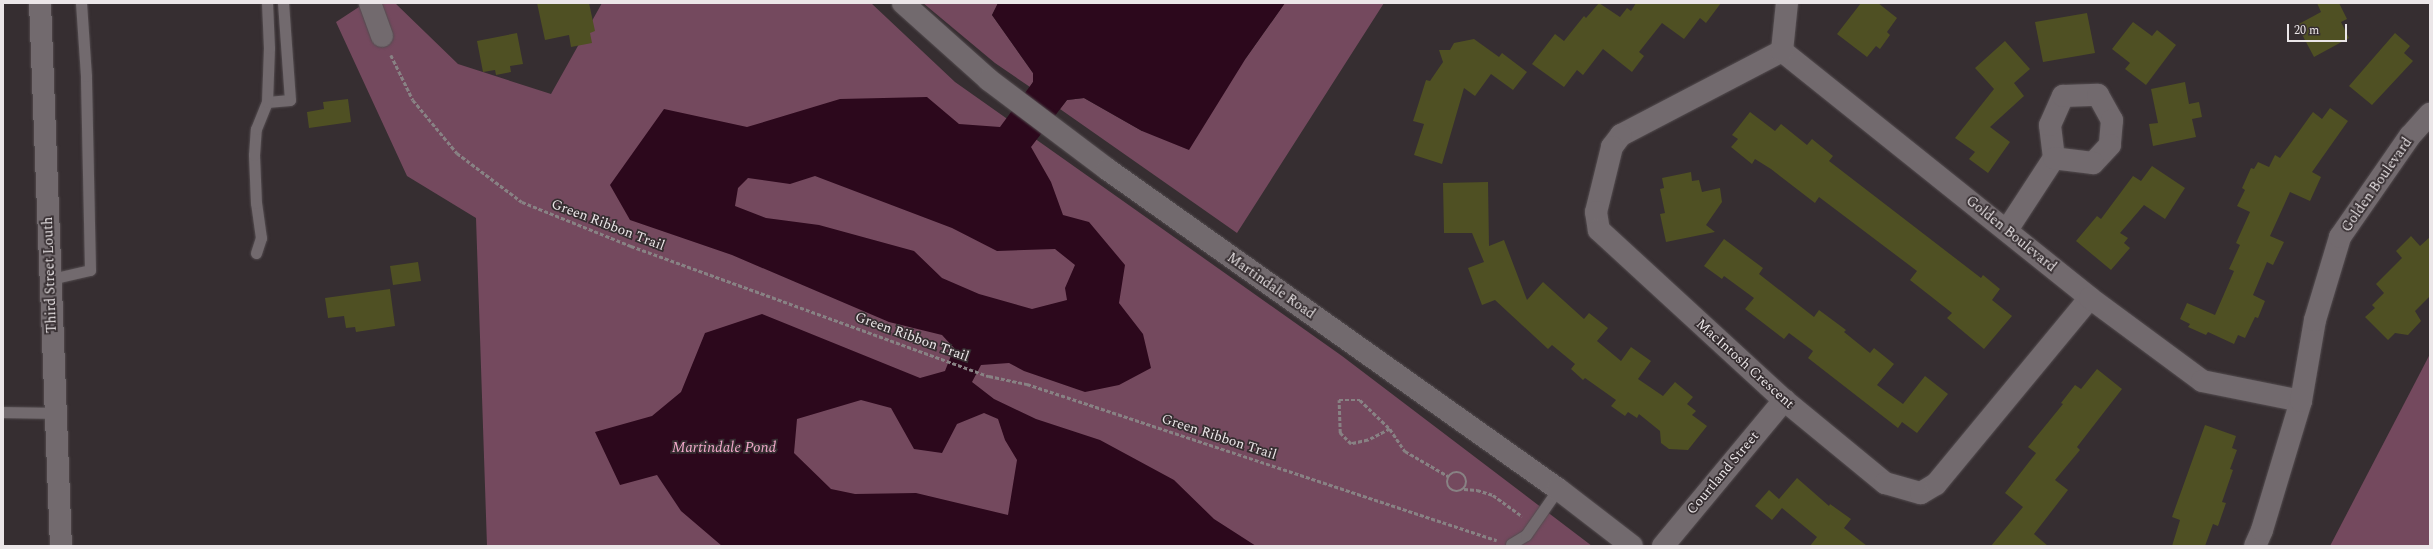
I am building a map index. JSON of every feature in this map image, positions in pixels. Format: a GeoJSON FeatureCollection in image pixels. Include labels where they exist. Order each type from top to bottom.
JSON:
{"type":"FeatureCollection","features":[{"type":"Feature","properties":{"kind":"street","name":"Third Street Louth"},"geometry":{"type":"LineString","coordinates":[[40,3],[61,546]]}},
{"type":"Feature","properties":{"kind":"street"},"geometry":{"type":"LineString","coordinates":[[370,3],[382,36]]}},
{"type":"Feature","properties":{"kind":"street","name":"Martindale Road"},"geometry":{"type":"LineString","coordinates":[[903,3],[989,80],[1107,169],[1558,489]]}},
{"type":"Feature","properties":{"kind":"street"},"geometry":{"type":"LineString","coordinates":[[1782,51],[1788,3]]}},
{"type":"Feature","properties":{"kind":"street","name":"Golden Boulevard"},"geometry":{"type":"LineString","coordinates":[[1782,51],[2090,298],[2202,381],[2301,401]]}},
{"type":"Feature","properties":{"kind":"street","name":"MacIntosh Crescent"},"geometry":{"type":"LineString","coordinates":[[1782,51],[1621,135],[1612,147],[1596,212],[1598,230],[1607,240],[1784,400],[1885,483],[1920,493],[1936,484],[2090,298]]}},
{"type":"Feature","properties":{"kind":"street","name":"Golden Boulevard"},"geometry":{"type":"LineString","coordinates":[[2255,546],[2262,530],[2301,401],[2315,320],[2340,237],[2410,136],[2430,114]]}},
{"type":"Feature","properties":{"kind":"street"},"geometry":{"type":"LineString","coordinates":[[2007,230],[2054,158]]}},
{"type":"Feature","properties":{"kind":"street","name":"Courtland Street"},"geometry":{"type":"LineString","coordinates":[[1663,546],[1784,400]]}},
{"type":"Feature","properties":{"kind":"street"},"geometry":{"type":"LineString","coordinates":[[1558,489],[1632,546]]}},
{"type":"Feature","properties":{"kind":"lane"},"geometry":{"type":"LineString","coordinates":[[51,279],[90,270],[86,76],[81,3]]}},
{"type":"Feature","properties":{"kind":"lane"},"geometry":{"type":"LineString","coordinates":[[256,253],[261,238],[256,203],[254,155],[256,129],[267,102],[270,48],[267,3]]}},
{"type":"Feature","properties":{"kind":"lane"},"geometry":{"type":"LineString","coordinates":[[267,102],[290,100],[283,3]]}},
{"type":"Feature","properties":{"kind":"lane"},"geometry":{"type":"LineString","coordinates":[[3,412],[55,413]]}},
{"type":"Feature","properties":{"kind":"lane"},"geometry":{"type":"LineString","coordinates":[[1511,544],[1526,535],[1558,489]]}},
{"type":"Feature","properties":{"kind":"path","name":"Green Ribbon Trail"},"geometry":{"type":"LineString","coordinates":[[382,36],[412,100],[457,153],[522,202],[631,246],[935,355],[989,376],[1028,384],[1511,544]]}},
{"type":"Feature","properties":{"kind":"path"},"geometry":{"type":"LineString","coordinates":[[1390,429],[1368,440],[1351,444],[1340,433],[1339,400],[1360,400],[1390,429],[1405,451],[1448,476]]}},
{"type":"Feature","properties":{"kind":"path"},"geometry":{"type":"LineString","coordinates":[[1464,489],[1467,480],[1464,474],[1454,472],[1448,476],[1446,482],[1449,489],[1458,492],[1464,489],[1477,490],[1493,495],[1533,525]]}},
{"type":"Feature","properties":{"kind":"shaded area"},"geometry":{"type":"Polygon","coordinates":[[[365,3],[395,3],[458,64],[551,94],[602,3],[871,3],[955,82],[1342,356],[1592,546],[487,546],[476,218],[407,176],[336,22],[365,3]]]}},
{"type":"Feature","properties":{"kind":"shaded area"},"geometry":{"type":"Polygon","coordinates":[[[923,3],[998,3],[992,15],[1033,73],[1033,82],[1030,87],[995,63],[923,3]]]}},
{"type":"Feature","properties":{"kind":"shaded area"},"geometry":{"type":"Polygon","coordinates":[[[1285,3],[1384,3],[1237,233],[1060,109],[1067,100],[1084,98],[1142,131],[1246,58],[1285,3]]]}},
{"type":"Feature","properties":{"kind":"shaded area"},"geometry":{"type":"Polygon","coordinates":[[[2430,354],[2430,546],[2330,546],[2430,354]]]}},
{"type":"Feature","properties":{"kind":"water","name":"Martindale Pond"},"geometry":{"type":"Polygon","coordinates":[[[998,3],[1285,3],[1246,58],[1189,150],[1142,131],[1084,98],[1067,100],[1031,147],[1051,182],[1063,215],[1089,222],[1125,265],[1119,303],[1143,334],[1151,368],[1119,385],[1085,392],[1024,371],[1009,363],[981,365],[972,382],[994,399],[1036,419],[1100,440],[1174,480],[1214,519],[1256,546],[722,546],[681,511],[657,475],[620,485],[595,432],[652,416],[681,392],[705,333],[762,314],[920,378],[945,371],[954,348],[942,335],[889,322],[732,255],[630,220],[610,185],[664,109],[747,127],[840,99],[927,97],[959,124],[1000,127],[1033,82],[1033,73],[992,15],[998,3]],[[815,176],[790,184],[748,178],[738,188],[735,206],[766,218],[819,225],[914,251],[942,278],[979,294],[1032,309],[1067,300],[1065,288],[1075,265],[1055,249],[997,251],[952,228],[815,176]],[[861,400],[797,419],[794,453],[831,489],[855,494],[916,493],[1008,515],[1017,460],[1005,440],[998,419],[984,413],[957,424],[942,453],[914,449],[891,408],[861,400]]]}},
{"type":"Feature","properties":{"kind":"building"},"geometry":{"type":"Polygon","coordinates":[[[537,3],[589,3],[595,31],[590,33],[592,43],[571,47],[569,35],[545,40],[537,3]]]}},
{"type":"Feature","properties":{"kind":"building"},"geometry":{"type":"Polygon","coordinates":[[[1599,3],[1620,17],[1627,8],[1631,11],[1636,3],[1721,3],[1706,23],[1700,18],[1684,39],[1662,23],[1639,52],[1644,56],[1632,72],[1603,49],[1583,75],[1577,70],[1564,87],[1532,64],[1555,34],[1564,41],[1584,16],[1586,18],[1599,3]]]}},
{"type":"Feature","properties":{"kind":"building"},"geometry":{"type":"Polygon","coordinates":[[[1861,3],[1878,3],[1897,18],[1887,32],[1890,35],[1880,49],[1876,46],[1867,57],[1837,34],[1861,3]]]}},
{"type":"Feature","properties":{"kind":"building"},"geometry":{"type":"Polygon","coordinates":[[[2317,3],[2339,3],[2347,19],[2341,22],[2349,38],[2314,57],[2297,25],[2321,12],[2317,3]]]}},
{"type":"Feature","properties":{"kind":"building"},"geometry":{"type":"Polygon","coordinates":[[[2087,13],[2095,53],[2043,62],[2035,22],[2087,13]]]}},
{"type":"Feature","properties":{"kind":"building"},"geometry":{"type":"Polygon","coordinates":[[[2133,22],[2152,36],[2157,30],[2176,45],[2146,85],[2125,69],[2130,63],[2112,49],[2133,22]]]}},
{"type":"Feature","properties":{"kind":"building"},"geometry":{"type":"Polygon","coordinates":[[[517,33],[523,64],[510,66],[511,72],[496,75],[495,70],[483,72],[477,41],[517,33]]]}},
{"type":"Feature","properties":{"kind":"building"},"geometry":{"type":"Polygon","coordinates":[[[2395,33],[2410,46],[2404,53],[2413,61],[2372,105],[2349,86],[2395,33]]]}},
{"type":"Feature","properties":{"kind":"building"},"geometry":{"type":"Polygon","coordinates":[[[1474,39],[1499,57],[1502,53],[1527,72],[1513,90],[1491,74],[1475,96],[1464,88],[1442,164],[1414,155],[1424,124],[1413,121],[1426,80],[1430,81],[1443,62],[1439,50],[1450,50],[1454,43],[1474,39]]]}},
{"type":"Feature","properties":{"kind":"building"},"geometry":{"type":"Polygon","coordinates":[[[2005,41],[2030,69],[2014,83],[2024,96],[1990,127],[2010,142],[1988,173],[1969,159],[1975,152],[1955,138],[1994,89],[1975,68],[2005,41]]]}},
{"type":"Feature","properties":{"kind":"building"},"geometry":{"type":"Polygon","coordinates":[[[2185,82],[2189,104],[2199,102],[2202,117],[2192,119],[2196,137],[2153,146],[2149,124],[2158,123],[2151,89],[2185,82]]]}},
{"type":"Feature","properties":{"kind":"building"},"geometry":{"type":"Polygon","coordinates":[[[348,99],[351,122],[309,128],[307,112],[324,109],[323,102],[348,99]]]}},
{"type":"Feature","properties":{"kind":"building"},"geometry":{"type":"Polygon","coordinates":[[[2330,108],[2348,121],[2312,172],[2321,177],[2310,201],[2290,192],[2270,236],[2284,242],[2273,265],[2267,262],[2253,295],[2265,301],[2258,318],[2255,317],[2245,338],[2238,335],[2234,344],[2208,332],[2206,335],[2188,327],[2190,324],[2180,319],[2187,303],[2215,315],[2234,271],[2229,269],[2240,245],[2236,243],[2250,212],[2237,206],[2245,190],[2242,188],[2251,168],[2254,169],[2258,162],[2269,167],[2275,155],[2280,158],[2313,112],[2322,119],[2330,108]]]}},
{"type":"Feature","properties":{"kind":"building"},"geometry":{"type":"Polygon","coordinates":[[[1750,112],[1775,131],[1781,124],[1807,145],[1812,139],[1833,156],[1829,161],[1981,278],[1983,275],[2000,289],[1992,300],[2012,316],[1984,349],[1947,318],[1952,313],[1910,280],[1917,271],[1819,197],[1815,203],[1771,169],[1755,159],[1752,164],[1731,147],[1738,139],[1732,135],[1750,112]]]}},
{"type":"Feature","properties":{"kind":"building"},"geometry":{"type":"Polygon","coordinates":[[[2152,166],[2185,188],[2165,219],[2144,205],[2120,233],[2128,238],[2124,243],[2130,248],[2111,270],[2076,241],[2097,216],[2101,219],[2133,176],[2141,181],[2152,166]]]}},
{"type":"Feature","properties":{"kind":"building"},"geometry":{"type":"Polygon","coordinates":[[[1691,172],[1692,181],[1699,180],[1702,192],[1720,188],[1722,202],[1706,225],[1715,232],[1666,242],[1660,214],[1665,213],[1660,189],[1664,188],[1662,178],[1691,172]]]}},
{"type":"Feature","properties":{"kind":"building"},"geometry":{"type":"Polygon","coordinates":[[[1488,182],[1489,246],[1504,240],[1527,300],[1543,282],[1584,319],[1589,313],[1608,328],[1597,341],[1621,361],[1631,347],[1651,361],[1638,379],[1663,396],[1675,382],[1693,397],[1687,404],[1696,411],[1692,415],[1707,426],[1688,450],[1669,449],[1661,443],[1660,431],[1639,414],[1637,418],[1628,412],[1625,416],[1611,406],[1616,400],[1585,378],[1583,380],[1571,369],[1575,364],[1552,345],[1548,349],[1495,300],[1482,305],[1468,268],[1484,262],[1472,233],[1444,233],[1443,183],[1488,182]]]}},
{"type":"Feature","properties":{"kind":"building"},"geometry":{"type":"Polygon","coordinates":[[[2411,236],[2420,246],[2430,237],[2430,296],[2415,311],[2421,321],[2408,335],[2395,333],[2388,340],[2365,317],[2375,308],[2372,305],[2384,293],[2376,284],[2402,258],[2396,251],[2411,236]]]}},
{"type":"Feature","properties":{"kind":"building"},"geometry":{"type":"Polygon","coordinates":[[[1724,239],[1763,268],[1759,274],[1814,317],[1819,310],[1846,330],[1844,332],[1870,353],[1874,348],[1894,364],[1877,385],[1903,404],[1925,376],[1948,394],[1917,433],[1902,422],[1898,428],[1808,358],[1813,351],[1789,333],[1784,339],[1745,309],[1754,298],[1724,276],[1722,279],[1704,266],[1724,239]]]}},
{"type":"Feature","properties":{"kind":"building"},"geometry":{"type":"Polygon","coordinates":[[[418,262],[421,281],[393,285],[390,266],[418,262]]]}},
{"type":"Feature","properties":{"kind":"building"},"geometry":{"type":"Polygon","coordinates":[[[390,289],[395,326],[356,332],[355,327],[346,328],[344,316],[328,318],[325,298],[390,289]]]}},
{"type":"Feature","properties":{"kind":"building"},"geometry":{"type":"Polygon","coordinates":[[[2097,369],[2122,389],[2077,447],[2080,450],[2055,480],[2068,490],[2034,534],[2048,546],[1991,546],[2023,507],[2005,493],[2036,453],[2028,447],[2063,404],[2061,403],[2075,385],[2081,389],[2097,369]]]}},
{"type":"Feature","properties":{"kind":"building"},"geometry":{"type":"Polygon","coordinates":[[[2205,425],[2236,436],[2232,448],[2237,450],[2230,469],[2233,470],[2222,502],[2226,503],[2218,526],[2213,524],[2205,546],[2172,546],[2180,520],[2172,517],[2205,425]]]}},
{"type":"Feature","properties":{"kind":"building"},"geometry":{"type":"Polygon","coordinates":[[[1797,478],[1829,506],[1830,504],[1851,519],[1844,528],[1867,546],[1810,546],[1817,537],[1782,508],[1772,520],[1755,506],[1769,490],[1779,499],[1797,478]]]}}]}
